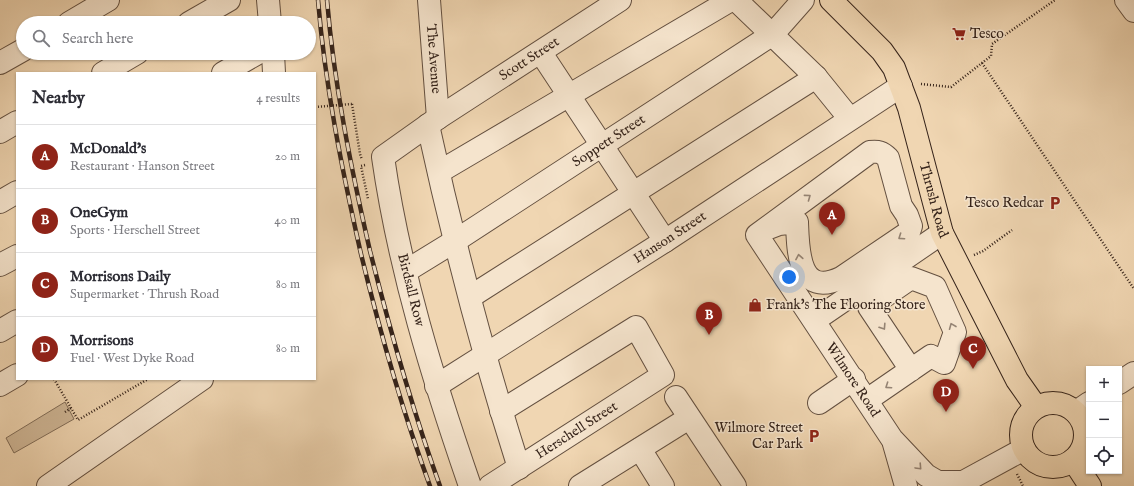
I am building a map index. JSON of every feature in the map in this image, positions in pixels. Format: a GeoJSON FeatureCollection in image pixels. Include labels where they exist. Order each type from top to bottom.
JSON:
{"type":"FeatureCollection","features":[{"type":"Feature","properties":{"kind":"main road","name":"Thrush Road"},"geometry":{"type":"LineString","coordinates":[[831,0],[882,51],[908,84],[942,233],[1017,380],[1036,407]]}},
{"type":"Feature","properties":{"kind":"main road"},"geometry":{"type":"LineString","coordinates":[[1057,402],[1083,407],[1082,421],[1086,431],[1085,442],[1081,452],[1073,460],[1060,466],[1046,466],[1029,457],[1024,449],[1021,430],[1028,413],[1036,407],[1046,403],[1057,402]]}},
{"type":"Feature","properties":{"kind":"main road"},"geometry":{"type":"LineString","coordinates":[[1073,460],[1090,486]]}},
{"type":"Feature","properties":{"kind":"street"},"geometry":{"type":"LineString","coordinates":[[81,16],[108,0]]}},
{"type":"Feature","properties":{"kind":"street"},"geometry":{"type":"LineString","coordinates":[[268,0],[269,16]]}},
{"type":"Feature","properties":{"kind":"street","name":"The Avenue"},"geometry":{"type":"LineString","coordinates":[[429,0],[433,121],[439,172],[484,354],[500,411],[519,468]]}},
{"type":"Feature","properties":{"kind":"street","name":"Scott Street"},"geometry":{"type":"LineString","coordinates":[[433,121],[541,53],[620,0]]}},
{"type":"Feature","properties":{"kind":"street"},"geometry":{"type":"LineString","coordinates":[[439,172],[731,0]]}},
{"type":"Feature","properties":{"kind":"street"},"geometry":{"type":"LineString","coordinates":[[736,0],[816,77],[850,119]]}},
{"type":"Feature","properties":{"kind":"street","name":"Soppett Street"},"geometry":{"type":"LineString","coordinates":[[406,271],[455,241],[773,34],[803,0]]}},
{"type":"Feature","properties":{"kind":"street"},"geometry":{"type":"LineString","coordinates":[[1126,0],[1134,11]]}},
{"type":"Feature","properties":{"kind":"street"},"geometry":{"type":"LineString","coordinates":[[200,16],[225,1]]}},
{"type":"Feature","properties":{"kind":"street"},"geometry":{"type":"LineString","coordinates":[[541,53],[665,241]]}},
{"type":"Feature","properties":{"kind":"street"},"geometry":{"type":"LineString","coordinates":[[0,63],[16,54]]}},
{"type":"Feature","properties":{"kind":"street"},"geometry":{"type":"LineString","coordinates":[[105,72],[125,60]]}},
{"type":"Feature","properties":{"kind":"street"},"geometry":{"type":"LineString","coordinates":[[225,72],[246,60]]}},
{"type":"Feature","properties":{"kind":"street"},"geometry":{"type":"LineString","coordinates":[[273,60],[274,72]]}},
{"type":"Feature","properties":{"kind":"street"},"geometry":{"type":"LineString","coordinates":[[470,298],[816,77]]}},
{"type":"Feature","properties":{"kind":"street","name":"Hanson Street"},"geometry":{"type":"LineString","coordinates":[[436,386],[484,354],[665,241],[850,119],[908,84]]}},
{"type":"Feature","properties":{"kind":"street","name":"Birdsall Row"},"geometry":{"type":"LineString","coordinates":[[433,121],[383,157],[387,184],[406,271],[436,386],[470,486]]}},
{"type":"Feature","properties":{"kind":"street"},"geometry":{"type":"LineString","coordinates":[[0,132],[16,123]]}},
{"type":"Feature","properties":{"kind":"street"},"geometry":{"type":"LineString","coordinates":[[876,151],[884,153],[888,158],[901,206],[907,215],[911,226],[909,232],[841,278],[831,283],[821,283],[810,278],[802,269],[799,257],[797,222],[779,224],[766,229],[870,152],[876,151]]}},
{"type":"Feature","properties":{"kind":"street"},"geometry":{"type":"LineString","coordinates":[[0,202],[16,193]]}},
{"type":"Feature","properties":{"kind":"street","name":"Wilmore Road"},"geometry":{"type":"LineString","coordinates":[[766,229],[757,235],[815,320],[892,438],[926,475],[938,482],[959,484]]}},
{"type":"Feature","properties":{"kind":"street"},"geometry":{"type":"LineString","coordinates":[[815,320],[942,233]]}},
{"type":"Feature","properties":{"kind":"street"},"geometry":{"type":"LineString","coordinates":[[0,265],[16,257]]}},
{"type":"Feature","properties":{"kind":"street"},"geometry":{"type":"LineString","coordinates":[[867,400],[932,356],[944,363],[954,332],[935,287],[911,278],[869,307],[911,370]]}},
{"type":"Feature","properties":{"kind":"street"},"geometry":{"type":"LineString","coordinates":[[0,331],[16,322]]}},
{"type":"Feature","properties":{"kind":"street","name":"Herschell Street"},"geometry":{"type":"LineString","coordinates":[[490,486],[663,376],[636,327],[500,411]]}},
{"type":"Feature","properties":{"kind":"street"},"geometry":{"type":"LineString","coordinates":[[1122,381],[1134,373]]}},
{"type":"Feature","properties":{"kind":"street"},"geometry":{"type":"LineString","coordinates":[[0,385],[16,376]]}},
{"type":"Feature","properties":{"kind":"street"},"geometry":{"type":"LineString","coordinates":[[819,403],[854,379]]}},
{"type":"Feature","properties":{"kind":"street"},"geometry":{"type":"LineString","coordinates":[[48,486],[201,380]]}},
{"type":"Feature","properties":{"kind":"street"},"geometry":{"type":"LineString","coordinates":[[676,397],[735,486]]}},
{"type":"Feature","properties":{"kind":"street"},"geometry":{"type":"LineString","coordinates":[[586,484],[689,418]]}},
{"type":"Feature","properties":{"kind":"street","name":"Wilmore Road"},"geometry":{"type":"LineString","coordinates":[[892,438],[906,486]]}},
{"type":"Feature","properties":{"kind":"street"},"geometry":{"type":"LineString","coordinates":[[640,449],[663,486]]}},
{"type":"Feature","properties":{"kind":"street"},"geometry":{"type":"LineString","coordinates":[[959,484],[1024,449]]}},
{"type":"Feature","properties":{"kind":"path"},"geometry":{"type":"LineString","coordinates":[[908,84],[951,87],[991,56],[992,44],[1055,0]]}},
{"type":"Feature","properties":{"kind":"path"},"geometry":{"type":"LineString","coordinates":[[982,63],[1134,288]]}},
{"type":"Feature","properties":{"kind":"path"},"geometry":{"type":"LineString","coordinates":[[316,107],[352,104],[360,154],[365,167]]}},
{"type":"Feature","properties":{"kind":"path"},"geometry":{"type":"LineString","coordinates":[[957,262],[982,251],[1012,230]]}},
{"type":"Feature","properties":{"kind":"path"},"geometry":{"type":"LineString","coordinates":[[55,380],[78,420],[146,380]]}},
{"type":"Feature","properties":{"kind":"path"},"geometry":{"type":"LineString","coordinates":[[65,412],[71,408]]}},
{"type":"Feature","properties":{"kind":"shaded area"},"geometry":{"type":"Polygon","coordinates":[[[65,402],[74,419],[14,453],[6,438],[65,402]]]}},
{"type":"Feature","properties":{"kind":"railway"},"geometry":{"type":"LineString","coordinates":[[318,0],[325,64],[335,127],[361,254],[392,371],[430,486]]}},
{"type":"Feature","properties":{"kind":"railway"},"geometry":{"type":"LineString","coordinates":[[327,0],[334,63],[344,126],[370,251],[402,369],[440,486]]}},
{"type":"Feature","properties":{"kind":"place","name":"Tesco"},"geometry":{"type":"Point","coordinates":[959,34]}},
{"type":"Feature","properties":{"kind":"place","name":"Tesco Redcar"},"geometry":{"type":"Point","coordinates":[1055,203]}},
{"type":"Feature","properties":{"kind":"place","name":"McDonald's"},"geometry":{"type":"Point","coordinates":[832,235]}},
{"type":"Feature","properties":{"kind":"place","name":"Frank's The Flooring Store"},"geometry":{"type":"Point","coordinates":[755,305]}},
{"type":"Feature","properties":{"kind":"place","name":"OneGym"},"geometry":{"type":"Point","coordinates":[709,335]}},
{"type":"Feature","properties":{"kind":"place","name":"Morrisons Daily"},"geometry":{"type":"Point","coordinates":[973,369]}},
{"type":"Feature","properties":{"kind":"place","name":"Morrisons"},"geometry":{"type":"Point","coordinates":[946,412]}},
{"type":"Feature","properties":{"kind":"place","name":"Wilmore Street Car Park"},"geometry":{"type":"Point","coordinates":[814,436]}}]}
